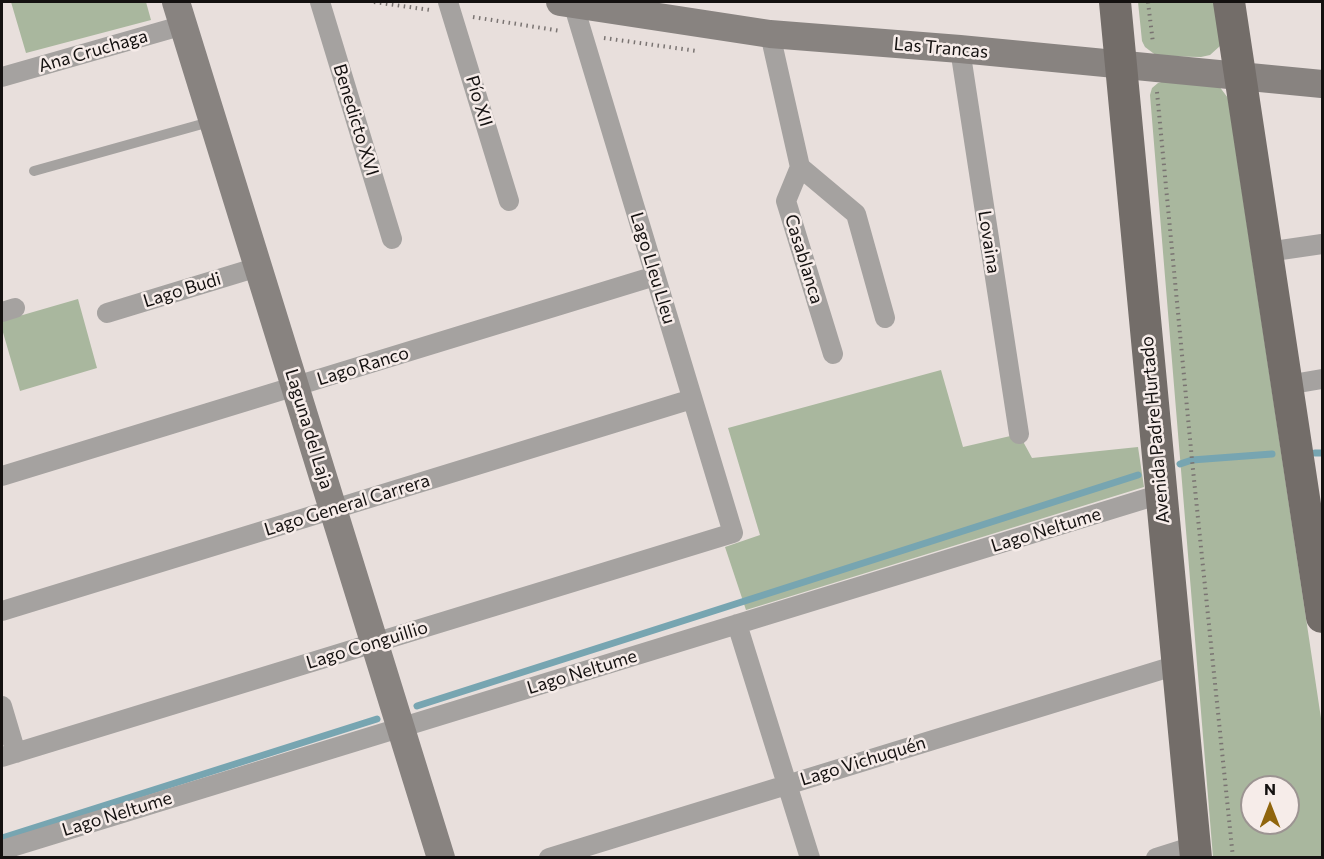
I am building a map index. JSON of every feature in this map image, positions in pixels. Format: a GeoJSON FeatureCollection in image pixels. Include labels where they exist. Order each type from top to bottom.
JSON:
{"type":"FeatureCollection","features":[{"type":"Feature","properties":{"kind":"main road","name":"Avenida Padre Hurtado"},"geometry":{"type":"LineString","coordinates":[[1115,2],[1195,852]]}},
{"type":"Feature","properties":{"kind":"main road"},"geometry":{"type":"LineString","coordinates":[[1229,2],[1287,385],[1316,531],[1323,617]]}},
{"type":"Feature","properties":{"kind":"street","name":"Benedicto XVI"},"geometry":{"type":"LineString","coordinates":[[320,2],[392,239]]}},
{"type":"Feature","properties":{"kind":"street","name":"Pío XII"},"geometry":{"type":"LineString","coordinates":[[448,2],[509,201]]}},
{"type":"Feature","properties":{"kind":"street","name":"Las Trancas"},"geometry":{"type":"LineString","coordinates":[[566,2],[770,34],[960,49],[1323,84]]}},
{"type":"Feature","properties":{"kind":"street","name":"Lago Lleu Lleu"},"geometry":{"type":"LineString","coordinates":[[566,2],[655,276],[733,533]]}},
{"type":"Feature","properties":{"kind":"street","name":"Ana Cruchaga"},"geometry":{"type":"LineString","coordinates":[[2,77],[180,13]]}},
{"type":"Feature","properties":{"kind":"street","name":"Laguna del Laja"},"geometry":{"type":"LineString","coordinates":[[180,13],[441,858]]}},
{"type":"Feature","properties":{"kind":"street"},"geometry":{"type":"LineString","coordinates":[[770,34],[800,166],[856,214],[885,318]]}},
{"type":"Feature","properties":{"kind":"street","name":"Lovaina"},"geometry":{"type":"LineString","coordinates":[[960,49],[1019,434]]}},
{"type":"Feature","properties":{"kind":"street","name":"Casablanca"},"geometry":{"type":"LineString","coordinates":[[800,166],[786,201],[833,354]]}},
{"type":"Feature","properties":{"kind":"street"},"geometry":{"type":"LineString","coordinates":[[1267,252],[1323,244]]}},
{"type":"Feature","properties":{"kind":"street","name":"Lago Budi"},"geometry":{"type":"LineString","coordinates":[[107,313],[258,267]]}},
{"type":"Feature","properties":{"kind":"street","name":"Lago Ranco"},"geometry":{"type":"LineString","coordinates":[[2,476],[655,276]]}},
{"type":"Feature","properties":{"kind":"street"},"geometry":{"type":"LineString","coordinates":[[1287,385],[1323,379]]}},
{"type":"Feature","properties":{"kind":"street","name":"Lago General Carrera"},"geometry":{"type":"LineString","coordinates":[[2,611],[692,399]]}},
{"type":"Feature","properties":{"kind":"street","name":"Lago Neltume"},"geometry":{"type":"LineString","coordinates":[[2,850],[1161,495]]}},
{"type":"Feature","properties":{"kind":"street","name":"Lago Conguillio"},"geometry":{"type":"LineString","coordinates":[[9,755],[733,533]]}},
{"type":"Feature","properties":{"kind":"street"},"geometry":{"type":"LineString","coordinates":[[737,624],[810,858]]}},
{"type":"Feature","properties":{"kind":"street","name":"Lago Vichuquén"},"geometry":{"type":"LineString","coordinates":[[549,858],[1177,665]]}},
{"type":"Feature","properties":{"kind":"street"},"geometry":{"type":"LineString","coordinates":[[2,706],[9,755]]}},
{"type":"Feature","properties":{"kind":"street"},"geometry":{"type":"LineString","coordinates":[[2,850],[4,858]]}},
{"type":"Feature","properties":{"kind":"street"},"geometry":{"type":"LineString","coordinates":[[1156,858],[1195,852]]}},
{"type":"Feature","properties":{"kind":"lane"},"geometry":{"type":"LineString","coordinates":[[34,171],[213,121]]}},
{"type":"Feature","properties":{"kind":"path"},"geometry":{"type":"LineString","coordinates":[[1148,2],[1233,858]]}},
{"type":"Feature","properties":{"kind":"green space"},"geometry":{"type":"Polygon","coordinates":[[[11,2],[146,2],[151,20],[26,53],[11,2]]]}},
{"type":"Feature","properties":{"kind":"green space"},"geometry":{"type":"Polygon","coordinates":[[[1138,2],[1219,2],[1220,46],[1210,55],[1201,57],[1157,56],[1145,47],[1142,41],[1138,2]]]}},
{"type":"Feature","properties":{"kind":"green space"},"geometry":{"type":"Polygon","coordinates":[[[1165,81],[1219,86],[1228,98],[1322,725],[1322,857],[1213,857],[1150,95],[1152,88],[1165,81]]]}},
{"type":"Feature","properties":{"kind":"green space"},"geometry":{"type":"Polygon","coordinates":[[[78,299],[97,368],[20,391],[2,329],[2,321],[78,299]]]}},
{"type":"Feature","properties":{"kind":"green space"},"geometry":{"type":"Polygon","coordinates":[[[941,370],[963,447],[1019,434],[1032,458],[1138,447],[1144,487],[746,610],[725,547],[760,535],[728,428],[941,370]]]}},
{"type":"Feature","properties":{"kind":"waterway"},"geometry":{"type":"LineString","coordinates":[[1315,453],[1322,453]]}},
{"type":"Feature","properties":{"kind":"waterway"},"geometry":{"type":"LineString","coordinates":[[1180,464],[1192,460],[1272,454]]}},
{"type":"Feature","properties":{"kind":"waterway"},"geometry":{"type":"LineString","coordinates":[[417,706],[1138,475]]}},
{"type":"Feature","properties":{"kind":"waterway"},"geometry":{"type":"LineString","coordinates":[[2,838],[377,719]]}}]}
